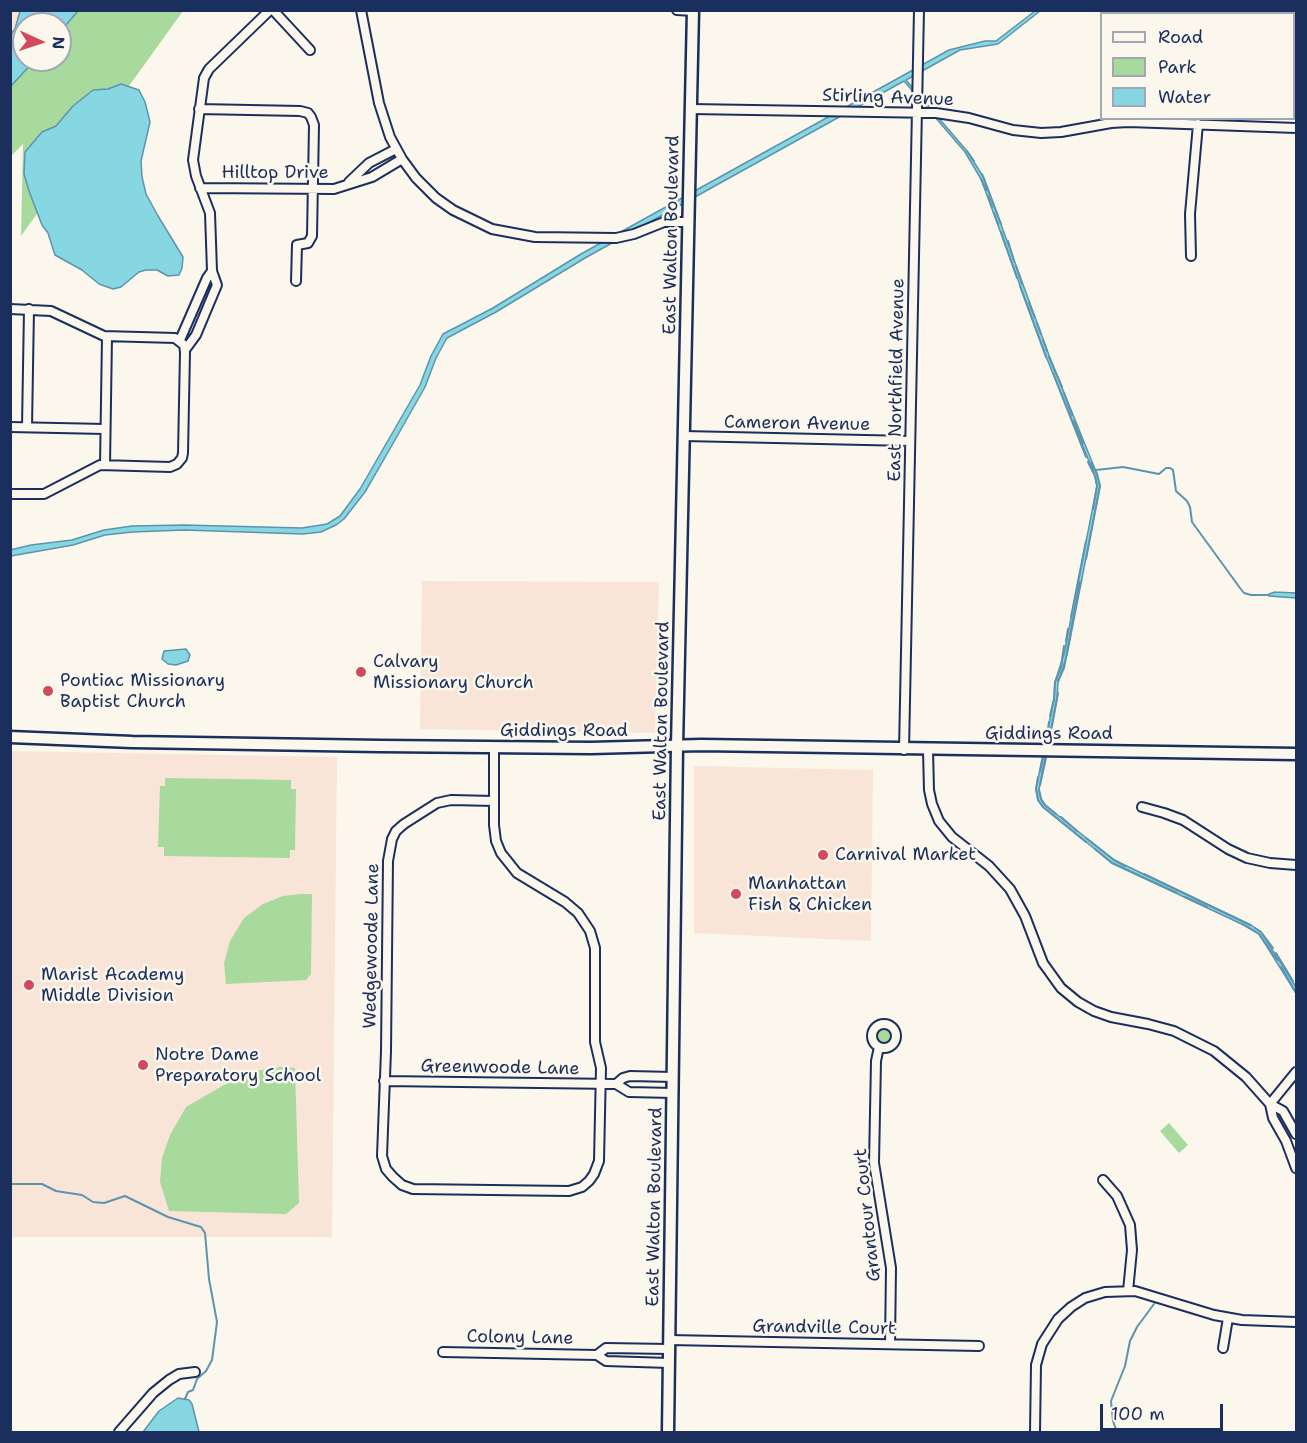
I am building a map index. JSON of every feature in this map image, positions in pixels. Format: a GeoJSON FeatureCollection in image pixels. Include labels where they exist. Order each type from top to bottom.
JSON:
{"type":"FeatureCollection","features":[{"type":"Feature","properties":{"kind":"main road","name":"East Walton Boulevard"},"geometry":{"type":"LineString","coordinates":[[668,1432],[677,746],[693,11]]}},
{"type":"Feature","properties":{"kind":"main road","name":"Giddings Road"},"geometry":{"type":"LineString","coordinates":[[10,737],[132,742],[494,747],[677,746],[1296,754]]}},
{"type":"Feature","properties":{"kind":"street"},"geometry":{"type":"LineString","coordinates":[[185,350],[196,335],[216,290],[216,279],[212,271],[211,221],[193,160],[204,78],[207,71],[272,10],[310,50]]}},
{"type":"Feature","properties":{"kind":"street"},"geometry":{"type":"LineString","coordinates":[[361,10],[380,109],[396,149],[422,184],[443,203],[474,221],[508,233],[535,237],[616,238],[634,234],[661,222],[688,222]]}},
{"type":"Feature","properties":{"kind":"street"},"geometry":{"type":"LineString","coordinates":[[677,10],[693,11]]}},
{"type":"Feature","properties":{"kind":"street","name":"East Northfield Avenue"},"geometry":{"type":"LineString","coordinates":[[904,750],[919,10]]}},
{"type":"Feature","properties":{"kind":"street"},"geometry":{"type":"LineString","coordinates":[[200,109],[300,111],[308,113],[314,122],[312,236],[305,244],[297,245],[296,281]]}},
{"type":"Feature","properties":{"kind":"street","name":"Stirling Avenue"},"geometry":{"type":"LineString","coordinates":[[691,109],[917,112],[952,115],[1006,129],[1041,133],[1062,132],[1120,122],[1296,128]]}},
{"type":"Feature","properties":{"kind":"street"},"geometry":{"type":"LineString","coordinates":[[1191,256],[1190,214],[1198,124]]}},
{"type":"Feature","properties":{"kind":"street","name":"Hilltop Drive"},"geometry":{"type":"LineString","coordinates":[[348,184],[369,164],[396,149]]}},
{"type":"Feature","properties":{"kind":"street","name":"Hilltop Drive"},"geometry":{"type":"LineString","coordinates":[[200,188],[334,189],[372,177],[402,159]]}},
{"type":"Feature","properties":{"kind":"street"},"geometry":{"type":"LineString","coordinates":[[180,340],[212,271]]}},
{"type":"Feature","properties":{"kind":"street"},"geometry":{"type":"LineString","coordinates":[[10,309],[55,312],[96,334],[107,337],[172,338],[180,340],[185,350],[181,461],[170,467],[97,466],[44,494],[10,494]]}},
{"type":"Feature","properties":{"kind":"street"},"geometry":{"type":"LineString","coordinates":[[27,427],[29,309]]}},
{"type":"Feature","properties":{"kind":"street"},"geometry":{"type":"LineString","coordinates":[[105,465],[107,337]]}},
{"type":"Feature","properties":{"kind":"street"},"geometry":{"type":"LineString","coordinates":[[10,427],[105,429]]}},
{"type":"Feature","properties":{"kind":"street","name":"Cameron Avenue"},"geometry":{"type":"LineString","coordinates":[[684,436],[910,441]]}},
{"type":"Feature","properties":{"kind":"street"},"geometry":{"type":"LineString","coordinates":[[494,747],[495,836],[501,853],[522,878],[574,909],[585,922],[592,937],[596,959],[595,1042],[600,1057],[601,1084]]}},
{"type":"Feature","properties":{"kind":"street"},"geometry":{"type":"LineString","coordinates":[[928,750],[930,797],[939,821],[952,837],[989,866],[1010,889],[1026,916],[1043,963],[1062,988],[1078,1002],[1100,1013],[1165,1028],[1204,1045],[1241,1072],[1270,1104],[1283,1111],[1296,1134]]}},
{"type":"Feature","properties":{"kind":"street","name":"Wedgewoode Lane"},"geometry":{"type":"LineString","coordinates":[[494,801],[451,800],[437,803],[408,820],[396,831],[392,839],[388,861],[386,1051],[381,1149],[386,1169],[402,1185],[418,1190],[551,1192],[574,1190],[591,1179],[599,1163],[601,1084]]}},
{"type":"Feature","properties":{"kind":"street"},"geometry":{"type":"LineString","coordinates":[[1142,807],[1183,820],[1228,849],[1247,858],[1296,865]]}},
{"type":"Feature","properties":{"kind":"street","name":"Grantour Court"},"geometry":{"type":"LineString","coordinates":[[879,1047],[876,1061],[874,1167],[891,1268],[890,1344]]}},
{"type":"Feature","properties":{"kind":"street"},"geometry":{"type":"LineString","coordinates":[[1270,1104],[1296,1072]]}},
{"type":"Feature","properties":{"kind":"street","name":"Greenwoode Lane"},"geometry":{"type":"LineString","coordinates":[[616,1084],[630,1076],[673,1077]]}},
{"type":"Feature","properties":{"kind":"street","name":"Greenwoode Lane"},"geometry":{"type":"LineString","coordinates":[[384,1081],[616,1084],[629,1092],[673,1093]]}},
{"type":"Feature","properties":{"kind":"street"},"geometry":{"type":"LineString","coordinates":[[1270,1104],[1273,1118],[1294,1154],[1296,1168]]}},
{"type":"Feature","properties":{"kind":"street"},"geometry":{"type":"LineString","coordinates":[[1103,1180],[1117,1196],[1130,1225],[1132,1250],[1128,1291]]}},
{"type":"Feature","properties":{"kind":"street"},"geometry":{"type":"LineString","coordinates":[[1035,1432],[1036,1365],[1042,1344],[1050,1328],[1065,1312],[1085,1298],[1105,1292],[1128,1291],[1145,1293],[1195,1311],[1228,1318],[1296,1322]]}},
{"type":"Feature","properties":{"kind":"street"},"geometry":{"type":"LineString","coordinates":[[1223,1348],[1228,1318]]}},
{"type":"Feature","properties":{"kind":"street","name":"Grandville Court"},"geometry":{"type":"LineString","coordinates":[[669,1344],[979,1346]]}},
{"type":"Feature","properties":{"kind":"street","name":"Colony Lane"},"geometry":{"type":"LineString","coordinates":[[442,1352],[597,1354],[606,1348],[669,1344]]}},
{"type":"Feature","properties":{"kind":"street","name":"Colony Lane"},"geometry":{"type":"LineString","coordinates":[[597,1354],[606,1361],[669,1363]]}},
{"type":"Feature","properties":{"kind":"street"},"geometry":{"type":"LineString","coordinates":[[119,1432],[162,1385],[179,1374],[195,1372]]}},
{"type":"Feature","properties":{"kind":"shaded area"},"geometry":{"type":"Polygon","coordinates":[[[11,11],[24,11],[12,12],[11,70],[11,11]]]}},
{"type":"Feature","properties":{"kind":"shaded area"},"geometry":{"type":"Polygon","coordinates":[[[422,581],[659,582],[655,733],[420,729],[422,581]]]}},
{"type":"Feature","properties":{"kind":"shaded area"},"geometry":{"type":"Polygon","coordinates":[[[11,751],[337,757],[332,1237],[11,1237],[11,751]]]}},
{"type":"Feature","properties":{"kind":"shaded area"},"geometry":{"type":"Polygon","coordinates":[[[694,766],[873,770],[871,941],[694,933],[694,766]]]}},
{"type":"Feature","properties":{"kind":"green space"},"geometry":{"type":"Polygon","coordinates":[[[24,11],[183,11],[21,236],[23,144],[11,156],[10,70],[12,69],[12,72],[72,72],[72,12],[24,11]]]}},
{"type":"Feature","properties":{"kind":"green space"},"geometry":{"type":"Polygon","coordinates":[[[165,778],[291,780],[291,789],[296,789],[295,850],[290,850],[290,858],[164,856],[164,847],[158,847],[160,786],[165,786],[165,778]]]}},
{"type":"Feature","properties":{"kind":"green space"},"geometry":{"type":"Polygon","coordinates":[[[312,894],[311,974],[306,980],[226,984],[224,963],[230,941],[244,918],[263,904],[283,896],[312,894]]]}},
{"type":"Feature","properties":{"kind":"green space"},"geometry":{"type":"Polygon","coordinates":[[[883,1028],[889,1030],[891,1036],[889,1042],[883,1044],[877,1042],[875,1036],[877,1030],[883,1028]]]}},
{"type":"Feature","properties":{"kind":"green space"},"geometry":{"type":"Polygon","coordinates":[[[280,1067],[295,1068],[299,1203],[286,1214],[169,1211],[160,1182],[162,1158],[170,1135],[186,1107],[222,1086],[255,1071],[280,1067]]]}},
{"type":"Feature","properties":{"kind":"green space"},"geometry":{"type":"Polygon","coordinates":[[[1169,1123],[1188,1145],[1179,1153],[1160,1131],[1169,1123]]]}},
{"type":"Feature","properties":{"kind":"water"},"geometry":{"type":"Polygon","coordinates":[[[78,11],[72,18],[72,12],[20,12],[78,11]]]}},
{"type":"Feature","properties":{"kind":"water"},"geometry":{"type":"Polygon","coordinates":[[[1035,11],[1040,11],[998,44],[960,50],[906,80],[967,151],[984,178],[1100,486],[1067,655],[1058,683],[1057,699],[1039,789],[1041,799],[1045,805],[1114,860],[1251,925],[1261,932],[1296,987],[1296,993],[1259,934],[1112,863],[1043,807],[1038,800],[1036,789],[1054,699],[1055,682],[1064,654],[1097,486],[1095,476],[1047,359],[981,179],[965,152],[904,81],[585,258],[496,312],[447,338],[436,358],[425,387],[365,492],[344,519],[336,525],[321,532],[303,534],[184,530],[133,532],[105,535],[73,545],[11,556],[10,550],[72,540],[104,530],[132,526],[302,528],[327,524],[340,516],[360,489],[420,385],[431,356],[443,334],[493,308],[581,254],[949,50],[985,41],[996,41],[1035,11]]]}},
{"type":"Feature","properties":{"kind":"water"},"geometry":{"type":"Polygon","coordinates":[[[11,34],[12,72],[24,72],[11,86],[11,34]]]}},
{"type":"Feature","properties":{"kind":"water"},"geometry":{"type":"Polygon","coordinates":[[[121,84],[139,90],[145,102],[150,122],[141,161],[146,194],[183,257],[179,275],[168,276],[157,270],[146,270],[139,272],[121,287],[113,289],[99,284],[82,270],[55,255],[24,174],[25,152],[42,132],[56,126],[73,106],[93,90],[108,89],[121,84]]]}},
{"type":"Feature","properties":{"kind":"water"},"geometry":{"type":"Polygon","coordinates":[[[1275,592],[1296,593],[1296,598],[1269,596],[1275,592]]]}},
{"type":"Feature","properties":{"kind":"water"},"geometry":{"type":"Polygon","coordinates":[[[186,649],[190,655],[188,661],[176,665],[168,664],[162,659],[164,651],[186,649]]]}},
{"type":"Feature","properties":{"kind":"water"},"geometry":{"type":"Polygon","coordinates":[[[178,1398],[189,1400],[192,1404],[199,1432],[143,1432],[159,1411],[178,1398]]]}},
{"type":"Feature","properties":{"kind":"waterway"},"geometry":{"type":"LineString","coordinates":[[967,151],[974,161]]}},
{"type":"Feature","properties":{"kind":"waterway"},"geometry":{"type":"LineString","coordinates":[[982,174],[1001,224]]}},
{"type":"Feature","properties":{"kind":"waterway"},"geometry":{"type":"LineString","coordinates":[[981,179],[986,190]]}},
{"type":"Feature","properties":{"kind":"waterway"},"geometry":{"type":"LineString","coordinates":[[988,196],[992,207]]}},
{"type":"Feature","properties":{"kind":"waterway"},"geometry":{"type":"LineString","coordinates":[[994,213],[998,224]]}},
{"type":"Feature","properties":{"kind":"waterway"},"geometry":{"type":"LineString","coordinates":[[1001,232],[1017,278]]}},
{"type":"Feature","properties":{"kind":"waterway"},"geometry":{"type":"LineString","coordinates":[[1008,241],[1014,261]]}},
{"type":"Feature","properties":{"kind":"waterway"},"geometry":{"type":"LineString","coordinates":[[1016,266],[1022,284]]}},
{"type":"Feature","properties":{"kind":"waterway"},"geometry":{"type":"LineString","coordinates":[[1020,286],[1046,357]]}},
{"type":"Feature","properties":{"kind":"waterway"},"geometry":{"type":"LineString","coordinates":[[1029,303],[1035,318]]}},
{"type":"Feature","properties":{"kind":"waterway"},"geometry":{"type":"LineString","coordinates":[[1037,323],[1041,334]]}},
{"type":"Feature","properties":{"kind":"waterway"},"geometry":{"type":"LineString","coordinates":[[1043,340],[1047,351]]}},
{"type":"Feature","properties":{"kind":"waterway"},"geometry":{"type":"LineString","coordinates":[[1049,357],[1062,387]]}},
{"type":"Feature","properties":{"kind":"waterway"},"geometry":{"type":"LineString","coordinates":[[1053,373],[1086,457]]}},
{"type":"Feature","properties":{"kind":"waterway"},"geometry":{"type":"LineString","coordinates":[[1064,393],[1072,415]]}},
{"type":"Feature","properties":{"kind":"waterway"},"geometry":{"type":"LineString","coordinates":[[1074,421],[1083,443]]}},
{"type":"Feature","properties":{"kind":"waterway"},"geometry":{"type":"LineString","coordinates":[[1088,462],[1097,486],[1093,509]]}},
{"type":"Feature","properties":{"kind":"waterway"},"geometry":{"type":"LineString","coordinates":[[1086,559],[1100,486],[1091,463]]}},
{"type":"Feature","properties":{"kind":"waterway"},"geometry":{"type":"LineString","coordinates":[[1096,470],[1123,467],[1159,474],[1166,468],[1173,470],[1176,491],[1187,501],[1192,522],[1240,588],[1244,593],[1251,595],[1269,595]]}},
{"type":"Feature","properties":{"kind":"waterway"},"geometry":{"type":"LineString","coordinates":[[1071,617],[1086,541]]}},
{"type":"Feature","properties":{"kind":"waterway"},"geometry":{"type":"LineString","coordinates":[[1058,681],[1064,668],[1080,582]]}},
{"type":"Feature","properties":{"kind":"waterway"},"geometry":{"type":"LineString","coordinates":[[1066,641],[1068,629]]}},
{"type":"Feature","properties":{"kind":"waterway"},"geometry":{"type":"LineString","coordinates":[[1050,716],[1064,646]]}},
{"type":"Feature","properties":{"kind":"waterway"},"geometry":{"type":"LineString","coordinates":[[1051,731],[1058,693]]}},
{"type":"Feature","properties":{"kind":"waterway"},"geometry":{"type":"LineString","coordinates":[[1046,743],[1049,722]]}},
{"type":"Feature","properties":{"kind":"waterway"},"geometry":{"type":"LineString","coordinates":[[1040,772],[1043,758]]}},
{"type":"Feature","properties":{"kind":"waterway"},"geometry":{"type":"LineString","coordinates":[[1040,785],[1046,758]]}},
{"type":"Feature","properties":{"kind":"waterway"},"geometry":{"type":"LineString","coordinates":[[1038,777],[1036,789],[1038,800],[1043,807],[1086,842]]}},
{"type":"Feature","properties":{"kind":"waterway"},"geometry":{"type":"LineString","coordinates":[[1039,790],[1045,805],[1056,814]]}},
{"type":"Feature","properties":{"kind":"waterway"},"geometry":{"type":"LineString","coordinates":[[1061,817],[1077,831]]}},
{"type":"Feature","properties":{"kind":"waterway"},"geometry":{"type":"LineString","coordinates":[[1086,838],[1125,866]]}},
{"type":"Feature","properties":{"kind":"waterway"},"geometry":{"type":"LineString","coordinates":[[1095,849],[1112,863],[1177,893]]}},
{"type":"Feature","properties":{"kind":"waterway"},"geometry":{"type":"LineString","coordinates":[[1144,874],[1250,925]]}},
{"type":"Feature","properties":{"kind":"waterway"},"geometry":{"type":"LineString","coordinates":[[1185,897],[1207,907]]}},
{"type":"Feature","properties":{"kind":"waterway"},"geometry":{"type":"LineString","coordinates":[[1242,924],[1259,934],[1277,960]]}},
{"type":"Feature","properties":{"kind":"waterway"},"geometry":{"type":"LineString","coordinates":[[1255,928],[1273,948]]}},
{"type":"Feature","properties":{"kind":"waterway"},"geometry":{"type":"LineString","coordinates":[[1276,953],[1293,981]]}},
{"type":"Feature","properties":{"kind":"waterway"},"geometry":{"type":"LineString","coordinates":[[1281,967],[1296,993]]}},
{"type":"Feature","properties":{"kind":"waterway"},"geometry":{"type":"LineString","coordinates":[[10,1184],[42,1184],[56,1191],[82,1195],[93,1202],[104,1203],[125,1196],[168,1217],[201,1227],[205,1233],[209,1279],[217,1322],[212,1360],[185,1399]]}},
{"type":"Feature","properties":{"kind":"waterway"},"geometry":{"type":"LineString","coordinates":[[1117,1432],[1113,1421],[1111,1401],[1125,1366],[1130,1341],[1154,1304]]}},
{"type":"Feature","properties":{"kind":"place","name":"Calvary Missionary Church"},"geometry":{"type":"Point","coordinates":[361,672]}},
{"type":"Feature","properties":{"kind":"place","name":"Pontiac Missionary Baptist Church"},"geometry":{"type":"Point","coordinates":[48,691]}},
{"type":"Feature","properties":{"kind":"place","name":"Carnival Market"},"geometry":{"type":"Point","coordinates":[823,855]}},
{"type":"Feature","properties":{"kind":"place","name":"Manhattan Fish & Chicken"},"geometry":{"type":"Point","coordinates":[736,894]}},
{"type":"Feature","properties":{"kind":"place","name":"Marist Academy Middle Division"},"geometry":{"type":"Point","coordinates":[29,985]}},
{"type":"Feature","properties":{"kind":"place","name":"Notre Dame Preparatory School"},"geometry":{"type":"Point","coordinates":[143,1065]}}]}
